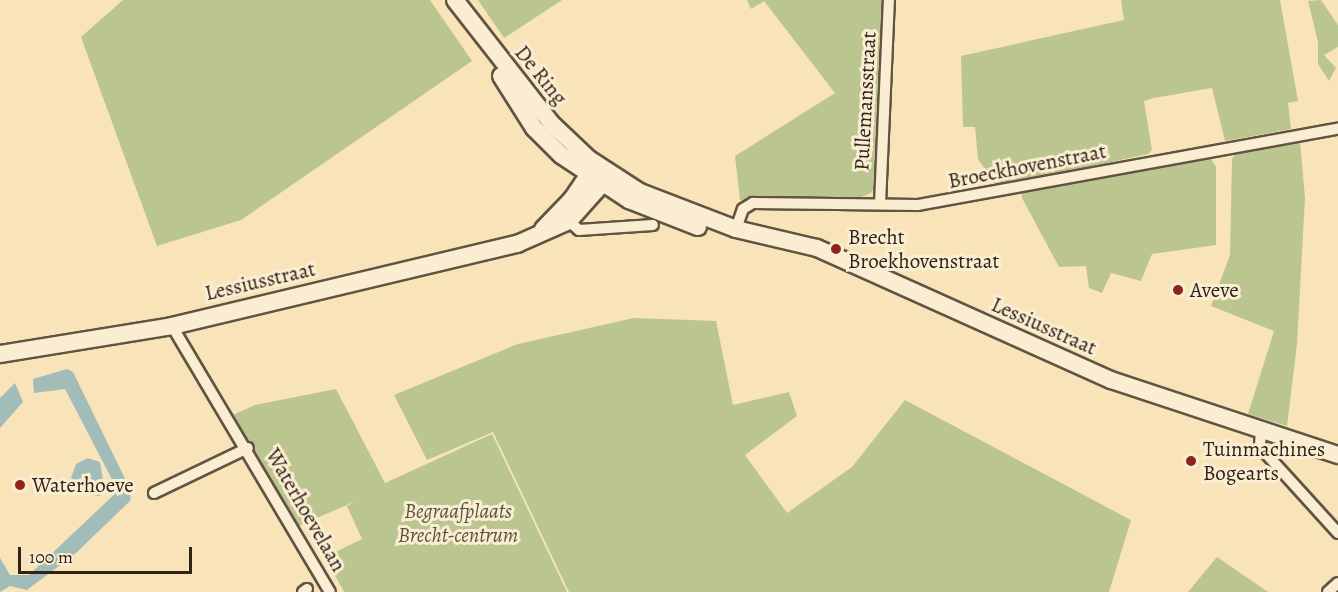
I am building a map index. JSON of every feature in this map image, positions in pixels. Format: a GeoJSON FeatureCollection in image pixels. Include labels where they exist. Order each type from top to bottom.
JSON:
{"type":"FeatureCollection","features":[{"type":"Feature","properties":{"kind":"main road","name":"De Ring"},"geometry":{"type":"LineString","coordinates":[[455,0],[487,45],[544,116],[580,152],[598,176]]}},
{"type":"Feature","properties":{"kind":"main road","name":"De Ring"},"geometry":{"type":"LineString","coordinates":[[487,45],[508,88],[546,141],[598,176]]}},
{"type":"Feature","properties":{"kind":"main road","name":"Lessiusstraat"},"geometry":{"type":"LineString","coordinates":[[0,354],[172,326],[528,240],[569,222],[598,176]]}},
{"type":"Feature","properties":{"kind":"main road","name":"Lessiusstraat"},"geometry":{"type":"LineString","coordinates":[[598,176],[678,222],[705,228],[736,229],[817,248],[1080,367],[1261,431],[1338,455]]}},
{"type":"Feature","properties":{"kind":"main road","name":"Lessiusstraat"},"geometry":{"type":"LineString","coordinates":[[528,240],[598,176]]}},
{"type":"Feature","properties":{"kind":"street","name":"Pullemansstraat"},"geometry":{"type":"LineString","coordinates":[[880,204],[889,0]]}},
{"type":"Feature","properties":{"kind":"street","name":"Broeckhovenstraat"},"geometry":{"type":"LineString","coordinates":[[736,229],[743,209],[753,203],[918,205],[1338,129]]}},
{"type":"Feature","properties":{"kind":"street"},"geometry":{"type":"LineString","coordinates":[[569,222],[579,230],[653,225]]}},
{"type":"Feature","properties":{"kind":"street","name":"Waterhoevelaan"},"geometry":{"type":"LineString","coordinates":[[172,326],[248,448],[330,592]]}},
{"type":"Feature","properties":{"kind":"street"},"geometry":{"type":"LineString","coordinates":[[1261,431],[1260,447],[1338,533]]}},
{"type":"Feature","properties":{"kind":"street","name":"Waterhoevelaan"},"geometry":{"type":"LineString","coordinates":[[154,493],[248,448]]}},
{"type":"Feature","properties":{"kind":"street"},"geometry":{"type":"LineString","coordinates":[[1328,592],[1338,583]]}},
{"type":"Feature","properties":{"kind":"green space"},"geometry":{"type":"Polygon","coordinates":[[[123,0],[430,0],[472,61],[241,220],[157,246],[81,37],[123,0]]]}},
{"type":"Feature","properties":{"kind":"green space"},"geometry":{"type":"Polygon","coordinates":[[[478,0],[562,0],[504,38],[478,0]]]}},
{"type":"Feature","properties":{"kind":"green space"},"geometry":{"type":"Polygon","coordinates":[[[747,0],[885,0],[877,182],[871,193],[861,197],[740,200],[735,156],[835,93],[764,1],[751,9],[747,0]]]}},
{"type":"Feature","properties":{"kind":"green space"},"geometry":{"type":"Polygon","coordinates":[[[1121,0],[1280,0],[1298,101],[1288,103],[1291,129],[1225,141],[1212,88],[1154,98],[1144,101],[1152,150],[1148,154],[997,187],[978,159],[975,127],[963,127],[961,56],[1124,20],[1121,0]]]}},
{"type":"Feature","properties":{"kind":"green space"},"geometry":{"type":"Polygon","coordinates":[[[1321,0],[1338,25],[1338,47],[1324,55],[1336,68],[1329,81],[1318,64],[1318,42],[1308,1],[1321,0]]]}},
{"type":"Feature","properties":{"kind":"green space"},"geometry":{"type":"Polygon","coordinates":[[[1300,141],[1305,198],[1297,344],[1287,426],[1248,414],[1274,331],[1211,306],[1230,255],[1232,159],[1237,152],[1300,141]]]}},
{"type":"Feature","properties":{"kind":"green space"},"geometry":{"type":"Polygon","coordinates":[[[1210,157],[1216,167],[1216,245],[1152,254],[1141,281],[1111,273],[1102,293],[1089,288],[1086,266],[1059,267],[1022,198],[1022,191],[1210,157]]]}},
{"type":"Feature","properties":{"kind":"green space"},"geometry":{"type":"Polygon","coordinates":[[[634,318],[716,321],[733,405],[789,392],[797,416],[745,455],[787,513],[852,467],[905,400],[1131,520],[1109,592],[569,592],[493,432],[427,460],[394,395],[518,344],[634,318]]]}},
{"type":"Feature","properties":{"kind":"green space","name":"Begraafplaats Brecht-centrum"},"geometry":{"type":"Polygon","coordinates":[[[336,389],[385,483],[492,434],[567,592],[344,592],[325,557],[362,539],[347,506],[356,501],[296,527],[233,415],[255,405],[336,389]]]}},
{"type":"Feature","properties":{"kind":"green space"},"geometry":{"type":"Polygon","coordinates":[[[1217,557],[1268,592],[1188,592],[1217,557]]]}},
{"type":"Feature","properties":{"kind":"water"},"geometry":{"type":"Polygon","coordinates":[[[67,369],[73,372],[131,491],[130,501],[76,553],[27,590],[10,586],[0,592],[0,558],[10,575],[29,575],[118,491],[65,389],[34,393],[33,379],[67,369]]]}},
{"type":"Feature","properties":{"kind":"water"},"geometry":{"type":"Polygon","coordinates":[[[15,383],[23,402],[0,428],[0,398],[15,383]]]}},
{"type":"Feature","properties":{"kind":"water"},"geometry":{"type":"Polygon","coordinates":[[[88,458],[100,462],[104,486],[100,496],[86,494],[71,478],[76,464],[88,458]]]}},
{"type":"Feature","properties":{"kind":"place","name":"Brecht Broekhovenstraat"},"geometry":{"type":"Point","coordinates":[836,249]}},
{"type":"Feature","properties":{"kind":"place","name":"Aveve"},"geometry":{"type":"Point","coordinates":[1178,290]}},
{"type":"Feature","properties":{"kind":"place","name":"Tuinmachines Bogearts"},"geometry":{"type":"Point","coordinates":[1191,461]}},
{"type":"Feature","properties":{"kind":"place","name":"Waterhoeve"},"geometry":{"type":"Point","coordinates":[20,485]}}]}
